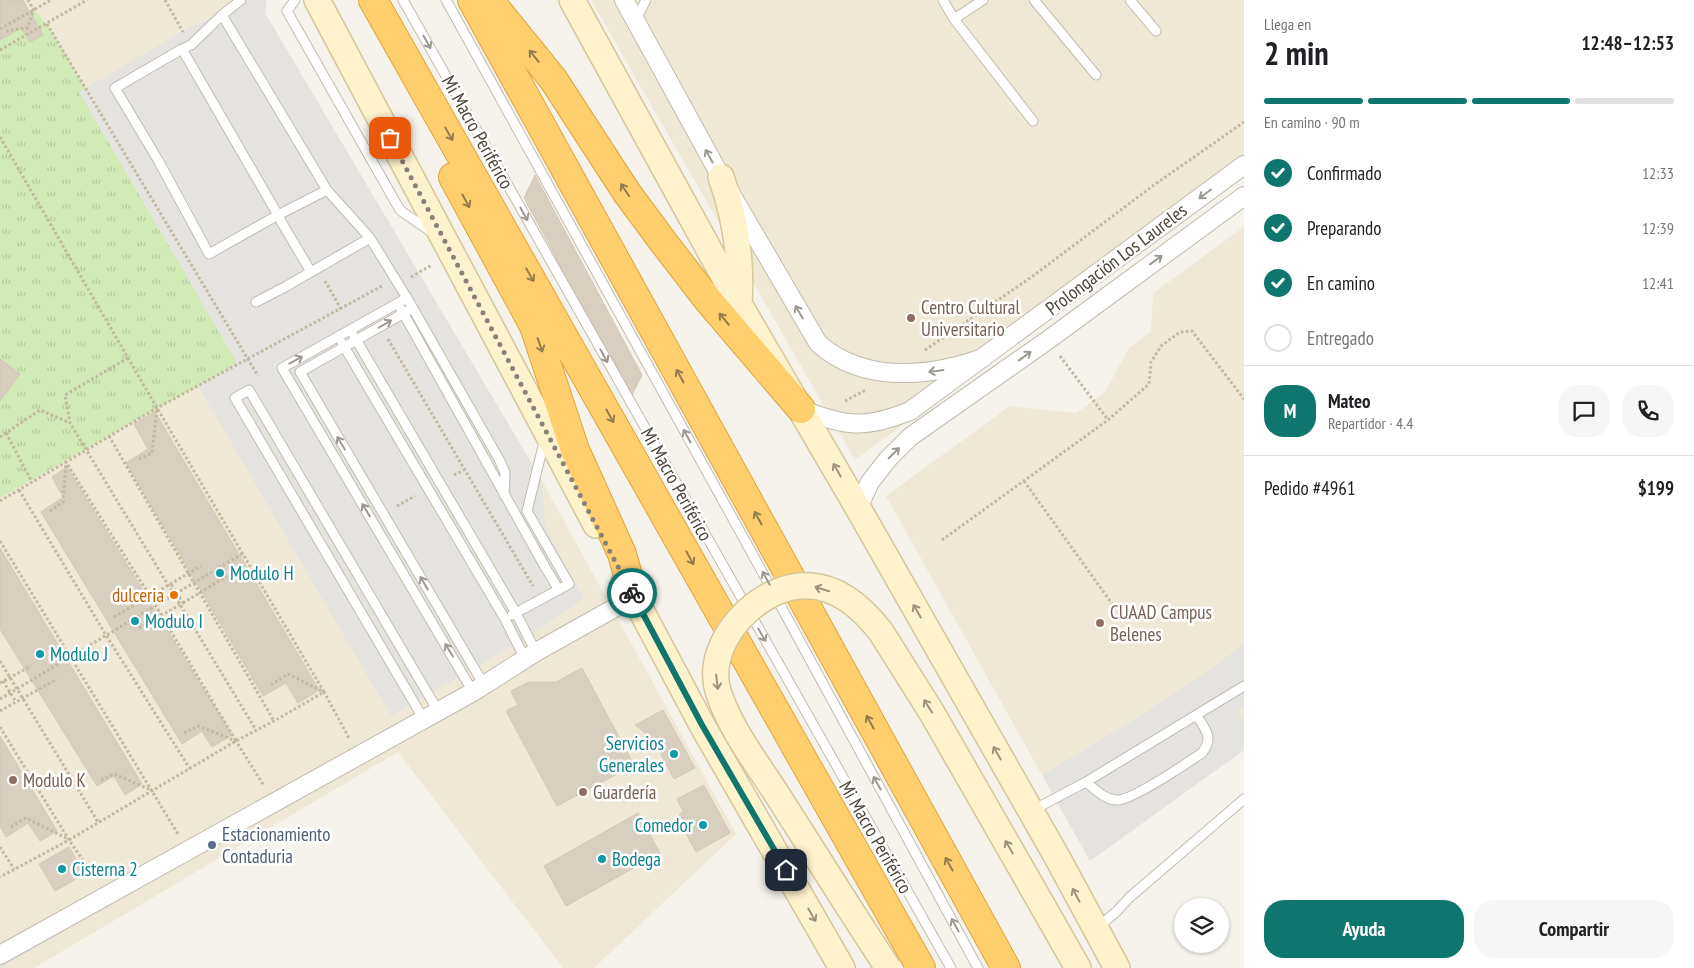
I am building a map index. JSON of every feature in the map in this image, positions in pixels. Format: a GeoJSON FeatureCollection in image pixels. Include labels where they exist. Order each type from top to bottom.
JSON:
{"type":"FeatureCollection","features":[{"type":"Feature","properties":{"kind":"highway"},"geometry":{"type":"LineString","coordinates":[[369,0],[393,67],[534,326],[575,450],[622,554],[634,597]]}},
{"type":"Feature","properties":{"kind":"highway"},"geometry":{"type":"LineString","coordinates":[[374,0],[921,968]]}},
{"type":"Feature","properties":{"kind":"highway"},"geometry":{"type":"LineString","coordinates":[[472,0],[1006,968]]}},
{"type":"Feature","properties":{"kind":"highway"},"geometry":{"type":"LineString","coordinates":[[489,0],[553,79],[628,193],[669,250],[714,307],[801,409]]}},
{"type":"Feature","properties":{"kind":"main road"},"geometry":{"type":"LineString","coordinates":[[317,0],[438,250],[547,432],[702,725],[842,968]]}},
{"type":"Feature","properties":{"kind":"main road"},"geometry":{"type":"LineString","coordinates":[[572,0],[739,304],[858,508],[1117,968]]}},
{"type":"Feature","properties":{"kind":"main road"},"geometry":{"type":"LineString","coordinates":[[721,177],[738,239],[739,304]]}},
{"type":"Feature","properties":{"kind":"main road"},"geometry":{"type":"LineString","coordinates":[[888,968],[738,733],[718,690],[717,665],[728,635],[745,612],[761,601],[789,587],[812,586],[830,591],[847,599],[872,620],[932,713],[1078,968]]}},
{"type":"Feature","properties":{"kind":"street"},"geometry":{"type":"LineString","coordinates":[[624,0],[721,177],[818,343],[842,361],[862,367],[893,372],[922,373],[943,370],[983,358]]}},
{"type":"Feature","properties":{"kind":"street","name":"Prolongación Los Laureles"},"geometry":{"type":"LineString","coordinates":[[801,409],[842,423],[858,424],[894,418],[910,411],[1244,164]]}},
{"type":"Feature","properties":{"kind":"street","name":"Prolongación Los Laureles"},"geometry":{"type":"LineString","coordinates":[[858,508],[870,482],[888,459],[910,438],[1048,340],[1244,196]]}},
{"type":"Feature","properties":{"kind":"street"},"geometry":{"type":"LineString","coordinates":[[925,401],[937,418]]}},
{"type":"Feature","properties":{"kind":"street"},"geometry":{"type":"LineString","coordinates":[[0,955],[479,688],[531,655],[634,597]]}},
{"type":"Feature","properties":{"kind":"lane"},"geometry":{"type":"LineString","coordinates":[[241,0],[222,15],[191,45],[115,88],[158,160],[209,254],[327,190]]}},
{"type":"Feature","properties":{"kind":"lane"},"geometry":{"type":"LineString","coordinates":[[295,0],[287,11],[397,205],[438,250]]}},
{"type":"Feature","properties":{"kind":"lane","name":"Mi Macro Periférico"},"geometry":{"type":"LineString","coordinates":[[404,0],[951,968]]}},
{"type":"Feature","properties":{"kind":"lane","name":"Mi Macro Periférico"},"geometry":{"type":"LineString","coordinates":[[446,0],[759,566],[978,968]]}},
{"type":"Feature","properties":{"kind":"lane"},"geometry":{"type":"LineString","coordinates":[[635,21],[646,0]]}},
{"type":"Feature","properties":{"kind":"lane"},"geometry":{"type":"LineString","coordinates":[[943,0],[954,19],[1033,121]]}},
{"type":"Feature","properties":{"kind":"lane"},"geometry":{"type":"LineString","coordinates":[[954,19],[983,0]]}},
{"type":"Feature","properties":{"kind":"lane"},"geometry":{"type":"LineString","coordinates":[[1034,0],[1096,75]]}},
{"type":"Feature","properties":{"kind":"lane"},"geometry":{"type":"LineString","coordinates":[[1130,0],[1156,31]]}},
{"type":"Feature","properties":{"kind":"lane"},"geometry":{"type":"LineString","coordinates":[[222,15],[327,190],[370,238],[396,279],[500,461],[506,474],[504,494]]}},
{"type":"Feature","properties":{"kind":"lane"},"geometry":{"type":"LineString","coordinates":[[182,49],[311,272]]}},
{"type":"Feature","properties":{"kind":"lane"},"geometry":{"type":"LineString","coordinates":[[256,302],[370,238]]}},
{"type":"Feature","properties":{"kind":"lane"},"geometry":{"type":"LineString","coordinates":[[407,298],[282,368],[479,688]]}},
{"type":"Feature","properties":{"kind":"lane"},"geometry":{"type":"LineString","coordinates":[[397,303],[559,590]]}},
{"type":"Feature","properties":{"kind":"lane"},"geometry":{"type":"LineString","coordinates":[[412,308],[300,372],[383,514],[479,688]]}},
{"type":"Feature","properties":{"kind":"lane"},"geometry":{"type":"LineString","coordinates":[[350,330],[516,613],[531,655]]}},
{"type":"Feature","properties":{"kind":"lane"},"geometry":{"type":"LineString","coordinates":[[338,336],[505,619],[531,655]]}},
{"type":"Feature","properties":{"kind":"lane"},"geometry":{"type":"LineString","coordinates":[[249,390],[431,715],[234,398],[249,390]]}},
{"type":"Feature","properties":{"kind":"lane"},"geometry":{"type":"LineString","coordinates":[[505,619],[569,584],[527,510],[547,432]]}},
{"type":"Feature","properties":{"kind":"lane"},"geometry":{"type":"LineString","coordinates":[[1030,811],[1086,782],[1244,686]]}},
{"type":"Feature","properties":{"kind":"lane"},"geometry":{"type":"LineString","coordinates":[[1086,782],[1102,796],[1117,801],[1133,796],[1202,753],[1208,745],[1209,736],[1197,716]]}},
{"type":"Feature","properties":{"kind":"lane"},"geometry":{"type":"LineString","coordinates":[[1095,929],[1244,799]]}},
{"type":"Feature","properties":{"kind":"path"},"geometry":{"type":"LineString","coordinates":[[28,0],[34,10]]}},
{"type":"Feature","properties":{"kind":"path"},"geometry":{"type":"LineString","coordinates":[[0,29],[51,0]]}},
{"type":"Feature","properties":{"kind":"path"},"geometry":{"type":"LineString","coordinates":[[0,50],[87,0]]}},
{"type":"Feature","properties":{"kind":"path"},"geometry":{"type":"LineString","coordinates":[[6,31],[27,28],[34,10]]}},
{"type":"Feature","properties":{"kind":"path"},"geometry":{"type":"LineString","coordinates":[[47,24],[263,384]]}},
{"type":"Feature","properties":{"kind":"path"},"geometry":{"type":"LineString","coordinates":[[842,402],[869,389],[1033,276],[1154,185],[1244,122]]}},
{"type":"Feature","properties":{"kind":"path"},"geometry":{"type":"LineString","coordinates":[[0,138],[324,692],[350,740]]}},
{"type":"Feature","properties":{"kind":"path"},"geometry":{"type":"LineString","coordinates":[[0,149],[5,146]]}},
{"type":"Feature","properties":{"kind":"path"},"geometry":{"type":"LineString","coordinates":[[0,501],[157,408],[362,296],[396,279],[410,278],[433,265],[438,250]]}},
{"type":"Feature","properties":{"kind":"path"},"geometry":{"type":"LineString","coordinates":[[362,296],[374,316]]}},
{"type":"Feature","properties":{"kind":"path"},"geometry":{"type":"LineString","coordinates":[[381,327],[540,599]]}},
{"type":"Feature","properties":{"kind":"path"},"geometry":{"type":"LineString","coordinates":[[942,540],[1108,420],[1148,384],[1151,362],[1161,346],[1180,332],[1192,331],[1244,399]]}},
{"type":"Feature","properties":{"kind":"path"},"geometry":{"type":"LineString","coordinates":[[1048,340],[1108,420]]}},
{"type":"Feature","properties":{"kind":"path"},"geometry":{"type":"LineString","coordinates":[[128,358],[65,395],[70,423],[181,603],[256,730]]}},
{"type":"Feature","properties":{"kind":"path"},"geometry":{"type":"LineString","coordinates":[[139,459],[152,453],[157,408]]}},
{"type":"Feature","properties":{"kind":"path"},"geometry":{"type":"LineString","coordinates":[[0,437],[40,410],[70,423]]}},
{"type":"Feature","properties":{"kind":"path"},"geometry":{"type":"LineString","coordinates":[[6,433],[32,482]]}},
{"type":"Feature","properties":{"kind":"path"},"geometry":{"type":"LineString","coordinates":[[108,436],[274,721]]}},
{"type":"Feature","properties":{"kind":"path"},"geometry":{"type":"LineString","coordinates":[[50,510],[63,502],[66,462]]}},
{"type":"Feature","properties":{"kind":"path"},"geometry":{"type":"LineString","coordinates":[[66,462],[162,615],[265,787]]}},
{"type":"Feature","properties":{"kind":"path"},"geometry":{"type":"LineString","coordinates":[[440,483],[464,470]]}},
{"type":"Feature","properties":{"kind":"path"},"geometry":{"type":"LineString","coordinates":[[1024,481],[1123,619]]}},
{"type":"Feature","properties":{"kind":"path"},"geometry":{"type":"LineString","coordinates":[[383,514],[428,489]]}},
{"type":"Feature","properties":{"kind":"path"},"geometry":{"type":"LineString","coordinates":[[20,490],[106,635],[190,769]]}},
{"type":"Feature","properties":{"kind":"path"},"geometry":{"type":"LineString","coordinates":[[0,541],[180,837]]}},
{"type":"Feature","properties":{"kind":"path"},"geometry":{"type":"LineString","coordinates":[[0,699],[242,554]]}},
{"type":"Feature","properties":{"kind":"path"},"geometry":{"type":"LineString","coordinates":[[114,617],[201,566]]}},
{"type":"Feature","properties":{"kind":"path"},"geometry":{"type":"LineString","coordinates":[[139,628],[228,576]]}},
{"type":"Feature","properties":{"kind":"path"},"geometry":{"type":"LineString","coordinates":[[0,661],[98,822]]}},
{"type":"Feature","properties":{"kind":"path"},"geometry":{"type":"LineString","coordinates":[[16,702],[1,682],[31,666]]}},
{"type":"Feature","properties":{"kind":"path"},"geometry":{"type":"LineString","coordinates":[[271,685],[288,674],[324,692]]}},
{"type":"Feature","properties":{"kind":"path"},"geometry":{"type":"LineString","coordinates":[[0,711],[57,679]]}},
{"type":"Feature","properties":{"kind":"path"},"geometry":{"type":"LineString","coordinates":[[0,877],[69,840],[151,790],[324,692]]}},
{"type":"Feature","properties":{"kind":"path"},"geometry":{"type":"LineString","coordinates":[[184,733],[198,726],[236,741]]}},
{"type":"Feature","properties":{"kind":"path"},"geometry":{"type":"LineString","coordinates":[[0,727],[69,840],[98,883]]}},
{"type":"Feature","properties":{"kind":"path"},"geometry":{"type":"LineString","coordinates":[[101,780],[114,774],[151,790]]}},
{"type":"Feature","properties":{"kind":"path"},"geometry":{"type":"LineString","coordinates":[[11,828],[26,818],[69,840]]}},
{"type":"Feature","properties":{"kind":"path"},"geometry":{"type":"LineString","coordinates":[[0,847],[14,869]]}},
{"type":"Feature","properties":{"kind":"shaded area"},"geometry":{"type":"Polygon","coordinates":[[[0,0],[266,0],[265,13],[542,481],[736,834],[594,968],[563,968],[398,752],[34,968],[0,968],[0,0]]]}},
{"type":"Feature","properties":{"kind":"shaded area"},"geometry":{"type":"Polygon","coordinates":[[[247,0],[266,0],[265,13],[542,481],[545,527],[584,598],[528,637],[391,716],[198,386],[237,363],[79,92],[183,31],[247,0]]]}},
{"type":"Feature","properties":{"kind":"shaded area","name":"Centro Cultural Universitario"},"geometry":{"type":"Polygon","coordinates":[[[591,0],[1244,0],[1244,175],[855,460],[591,0]]]}},
{"type":"Feature","properties":{"kind":"shaded area","name":"CUAAD Campus Belenes"},"geometry":{"type":"Polygon","coordinates":[[[1244,227],[1244,750],[1090,861],[886,496],[1010,406],[1076,413],[1105,392],[1129,348],[1151,331],[1153,293],[1244,227]]]}},
{"type":"Feature","properties":{"kind":"shaded area"},"geometry":{"type":"Polygon","coordinates":[[[1244,644],[1244,706],[1237,712],[1244,721],[1244,750],[1090,861],[1042,775],[1130,722],[1205,673],[1244,644]]]}},
{"type":"Feature","properties":{"kind":"shaded area","name":"Estacionamiento Contaduria"},"geometry":{"type":"Polygon","coordinates":[[[422,724],[423,726],[0,968],[0,965],[422,724]]]}},
{"type":"Feature","properties":{"kind":"green space"},"geometry":{"type":"Polygon","coordinates":[[[34,10],[47,24],[248,359],[157,408],[0,498],[0,29],[34,10]]]}},
{"type":"Feature","properties":{"kind":"building"},"geometry":{"type":"Polygon","coordinates":[[[0,0],[23,0],[43,35],[30,42],[21,28],[0,40],[0,0]]]}},
{"type":"Feature","properties":{"kind":"building"},"geometry":{"type":"Polygon","coordinates":[[[535,175],[642,375],[631,397],[524,198],[535,175]]]}},
{"type":"Feature","properties":{"kind":"building"},"geometry":{"type":"Polygon","coordinates":[[[0,359],[20,374],[0,401],[0,359]]]}},
{"type":"Feature","properties":{"kind":"building","name":"Modulo H"},"geometry":{"type":"Polygon","coordinates":[[[155,412],[319,690],[298,703],[286,683],[263,696],[126,463],[148,449],[134,424],[155,412]]]}},
{"type":"Feature","properties":{"kind":"building","name":"Modulo I"},"geometry":{"type":"Polygon","coordinates":[[[67,467],[232,735],[212,747],[202,731],[182,744],[41,512],[63,497],[52,477],[67,467]]]}},
{"type":"Feature","properties":{"kind":"building","name":"Modulo J"},"geometry":{"type":"Polygon","coordinates":[[[0,548],[142,784],[125,795],[114,776],[97,786],[0,629],[0,548]]]}},
{"type":"Feature","properties":{"kind":"building"},"geometry":{"type":"Polygon","coordinates":[[[582,668],[634,765],[557,806],[506,711],[518,705],[511,691],[529,682],[556,682],[582,668]]]}},
{"type":"Feature","properties":{"kind":"building","name":"Servicios Generales"},"geometry":{"type":"Polygon","coordinates":[[[663,710],[695,768],[674,779],[653,739],[635,725],[663,710]]]}},
{"type":"Feature","properties":{"kind":"building","name":"Modulo K"},"geometry":{"type":"Polygon","coordinates":[[[0,736],[57,831],[40,841],[28,823],[6,837],[0,826],[0,736]]]}},
{"type":"Feature","properties":{"kind":"building","name":"Comedor"},"geometry":{"type":"Polygon","coordinates":[[[704,785],[730,833],[696,852],[677,817],[683,811],[677,799],[704,785]]]}},
{"type":"Feature","properties":{"kind":"building","name":"Bodega"},"geometry":{"type":"Polygon","coordinates":[[[638,813],[660,853],[566,906],[544,866],[638,813]]]}},
{"type":"Feature","properties":{"kind":"building","name":"Cisterna 2"},"geometry":{"type":"Polygon","coordinates":[[[69,847],[85,874],[55,891],[39,864],[69,847]]]}},
{"type":"Feature","properties":{"kind":"way so far"},"geometry":{"type":"LineString","coordinates":[[390,138],[632,593]]}},
{"type":"Feature","properties":{"kind":"place","name":"Centro Cultural Universitario"},"geometry":{"type":"Point","coordinates":[911,318]}},
{"type":"Feature","properties":{"kind":"place","name":"Modulo H"},"geometry":{"type":"Point","coordinates":[220,573]}},
{"type":"Feature","properties":{"kind":"place","name":"dulceria"},"geometry":{"type":"Point","coordinates":[174,595]}},
{"type":"Feature","properties":{"kind":"place","name":"Modulo I"},"geometry":{"type":"Point","coordinates":[135,621]}},
{"type":"Feature","properties":{"kind":"place","name":"CUAAD Campus Belenes"},"geometry":{"type":"Point","coordinates":[1100,623]}},
{"type":"Feature","properties":{"kind":"place","name":"Modulo J"},"geometry":{"type":"Point","coordinates":[40,654]}},
{"type":"Feature","properties":{"kind":"place","name":"Servicios Generales"},"geometry":{"type":"Point","coordinates":[674,754]}},
{"type":"Feature","properties":{"kind":"place","name":"Modulo K"},"geometry":{"type":"Point","coordinates":[13,780]}},
{"type":"Feature","properties":{"kind":"place","name":"Guardería"},"geometry":{"type":"Point","coordinates":[583,792]}},
{"type":"Feature","properties":{"kind":"place","name":"Comedor"},"geometry":{"type":"Point","coordinates":[703,825]}},
{"type":"Feature","properties":{"kind":"place","name":"Estacionamiento Contaduria"},"geometry":{"type":"Point","coordinates":[212,845]}},
{"type":"Feature","properties":{"kind":"place","name":"Bodega"},"geometry":{"type":"Point","coordinates":[602,859]}},
{"type":"Feature","properties":{"kind":"place","name":"Cisterna 2"},"geometry":{"type":"Point","coordinates":[62,869]}},
{"type":"Feature","properties":{"kind":"route"},"geometry":{"type":"LineString","coordinates":[[632,593],[702,725],[786,870]]}}]}
